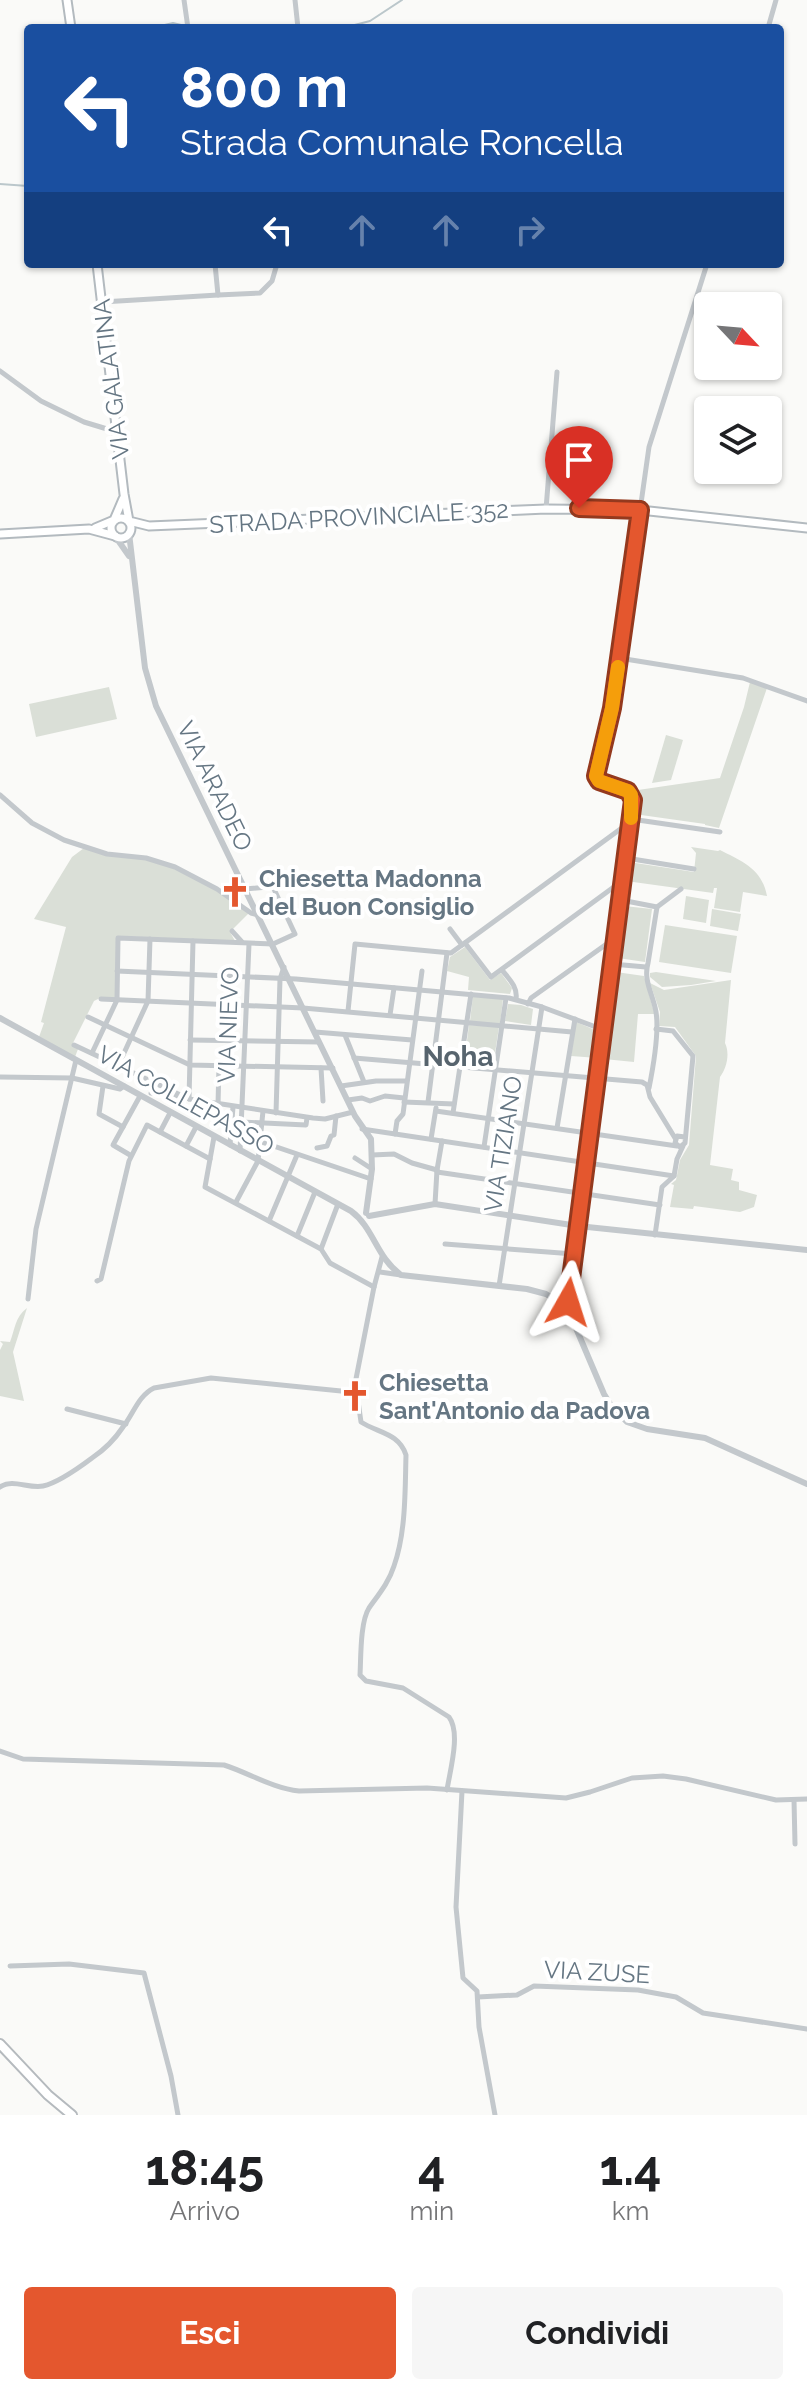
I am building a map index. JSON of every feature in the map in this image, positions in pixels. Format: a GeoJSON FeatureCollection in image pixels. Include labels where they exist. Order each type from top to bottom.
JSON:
{"type":"FeatureCollection","features":[{"type":"Feature","properties":{"kind":"main road"},"geometry":{"type":"LineString","coordinates":[[67,0],[70,24]]}},
{"type":"Feature","properties":{"kind":"main road","name":"VIA GALATINA"},"geometry":{"type":"LineString","coordinates":[[98,268],[129,521]]}},
{"type":"Feature","properties":{"kind":"main road","name":"VIA GALATINA"},"geometry":{"type":"LineString","coordinates":[[114,520],[124,494]]}},
{"type":"Feature","properties":{"kind":"main road","name":"STRADA PROVINCIALE 352"},"geometry":{"type":"LineString","coordinates":[[129,521],[149,526],[546,509],[640,510],[807,528]]}},
{"type":"Feature","properties":{"kind":"main road"},"geometry":{"type":"LineString","coordinates":[[0,534],[89,529],[122,518],[129,521],[131,528],[122,538],[89,529]]}},
{"type":"Feature","properties":{"kind":"main road"},"geometry":{"type":"LineString","coordinates":[[114,520],[111,529],[115,536]]}},
{"type":"Feature","properties":{"kind":"main road","name":"STRADA PROVINCIALE 352"},"geometry":{"type":"LineString","coordinates":[[129,533],[149,526]]}},
{"type":"Feature","properties":{"kind":"main road"},"geometry":{"type":"LineString","coordinates":[[0,2044],[48,2095],[72,2115]]}},
{"type":"Feature","properties":{"kind":"street"},"geometry":{"type":"LineString","coordinates":[[184,0],[187,24]]}},
{"type":"Feature","properties":{"kind":"street"},"geometry":{"type":"LineString","coordinates":[[295,0],[298,24]]}},
{"type":"Feature","properties":{"kind":"street"},"geometry":{"type":"LineString","coordinates":[[769,24],[776,0]]}},
{"type":"Feature","properties":{"kind":"street"},"geometry":{"type":"LineString","coordinates":[[215,268],[218,295]]}},
{"type":"Feature","properties":{"kind":"street"},"geometry":{"type":"LineString","coordinates":[[102,302],[260,293],[272,281],[276,268]]}},
{"type":"Feature","properties":{"kind":"street"},"geometry":{"type":"LineString","coordinates":[[570,1314],[569,1288],[631,820],[631,795],[628,791],[599,781],[596,776],[612,708],[653,432],[706,268]]}},
{"type":"Feature","properties":{"kind":"street"},"geometry":{"type":"LineString","coordinates":[[0,371],[41,401],[84,422],[117,432]]}},
{"type":"Feature","properties":{"kind":"street"},"geometry":{"type":"LineString","coordinates":[[546,509],[557,372]]}},
{"type":"Feature","properties":{"kind":"street","name":"VIA ARADEO"},"geometry":{"type":"LineString","coordinates":[[129,533],[149,687],[156,706],[353,1112],[371,1139],[372,1155]]}},
{"type":"Feature","properties":{"kind":"street","name":"VIA ARADEO"},"geometry":{"type":"LineString","coordinates":[[115,536],[132,563]]}},
{"type":"Feature","properties":{"kind":"street"},"geometry":{"type":"LineString","coordinates":[[619,658],[743,678],[807,701]]}},
{"type":"Feature","properties":{"kind":"street"},"geometry":{"type":"LineString","coordinates":[[0,795],[32,823],[64,840],[107,854],[146,858],[175,867],[258,915]]}},
{"type":"Feature","properties":{"kind":"street"},"geometry":{"type":"LineString","coordinates":[[348,1011],[355,944],[451,953],[631,820],[720,832]]}},
{"type":"Feature","properties":{"kind":"street"},"geometry":{"type":"LineString","coordinates":[[626,858],[694,869]]}},
{"type":"Feature","properties":{"kind":"street"},"geometry":{"type":"LineString","coordinates":[[245,889],[357,879]]}},
{"type":"Feature","properties":{"kind":"street"},"geometry":{"type":"LineString","coordinates":[[450,929],[491,977],[623,880]]}},
{"type":"Feature","properties":{"kind":"street"},"geometry":{"type":"LineString","coordinates":[[92,1053],[117,1000],[118,938],[273,944],[295,934],[273,887]]}},
{"type":"Feature","properties":{"kind":"street"},"geometry":{"type":"LineString","coordinates":[[680,1146],[650,1097],[656,1013],[646,980],[646,967],[657,907],[681,889]]}},
{"type":"Feature","properties":{"kind":"street"},"geometry":{"type":"LineString","coordinates":[[621,900],[657,907]]}},
{"type":"Feature","properties":{"kind":"street"},"geometry":{"type":"LineString","coordinates":[[232,931],[246,943]]}},
{"type":"Feature","properties":{"kind":"street"},"geometry":{"type":"LineString","coordinates":[[528,1004],[531,998],[616,937]]}},
{"type":"Feature","properties":{"kind":"street"},"geometry":{"type":"LineString","coordinates":[[118,1066],[148,1001],[150,939]]}},
{"type":"Feature","properties":{"kind":"street"},"geometry":{"type":"LineString","coordinates":[[189,1099],[193,941]]}},
{"type":"Feature","properties":{"kind":"street","name":"VIA NIEVO"},"geometry":{"type":"LineString","coordinates":[[240,1151],[246,943]]}},
{"type":"Feature","properties":{"kind":"street"},"geometry":{"type":"LineString","coordinates":[[428,1102],[447,953]]}},
{"type":"Feature","properties":{"kind":"street"},"geometry":{"type":"LineString","coordinates":[[612,964],[646,967]]}},
{"type":"Feature","properties":{"kind":"street"},"geometry":{"type":"LineString","coordinates":[[276,1113],[280,979],[284,967]]}},
{"type":"Feature","properties":{"kind":"street"},"geometry":{"type":"LineString","coordinates":[[502,970],[517,992],[516,999]]}},
{"type":"Feature","properties":{"kind":"street"},"geometry":{"type":"LineString","coordinates":[[117,971],[280,979],[516,999],[604,1030]]}},
{"type":"Feature","properties":{"kind":"street"},"geometry":{"type":"LineString","coordinates":[[395,1134],[397,1121],[403,1114],[422,971]]}},
{"type":"Feature","properties":{"kind":"street"},"geometry":{"type":"LineString","coordinates":[[390,1015],[394,988]]}},
{"type":"Feature","properties":{"kind":"street"},"geometry":{"type":"LineString","coordinates":[[453,1113],[471,994]]}},
{"type":"Feature","properties":{"kind":"street"},"geometry":{"type":"LineString","coordinates":[[484,1147],[506,998]]}},
{"type":"Feature","properties":{"kind":"street"},"geometry":{"type":"LineString","coordinates":[[101,999],[348,1011],[572,1032]]}},
{"type":"Feature","properties":{"kind":"street","name":"VIA TIZIANO"},"geometry":{"type":"LineString","coordinates":[[499,1286],[542,1007]]}},
{"type":"Feature","properties":{"kind":"street"},"geometry":{"type":"LineString","coordinates":[[88,1017],[190,1065],[333,1068]]}},
{"type":"Feature","properties":{"kind":"street","name":"VIA COLLEPASSO"},"geometry":{"type":"LineString","coordinates":[[0,1018],[363,1216]]}},
{"type":"Feature","properties":{"kind":"street"},"geometry":{"type":"LineString","coordinates":[[557,1128],[575,1019]]}},
{"type":"Feature","properties":{"kind":"street"},"geometry":{"type":"LineString","coordinates":[[655,1235],[662,1187],[674,1176],[680,1146],[686,1140],[693,1056],[673,1031],[656,1029]]}},
{"type":"Feature","properties":{"kind":"street"},"geometry":{"type":"LineString","coordinates":[[315,1032],[412,1040]]}},
{"type":"Feature","properties":{"kind":"street"},"geometry":{"type":"LineString","coordinates":[[345,1035],[364,1082]]}},
{"type":"Feature","properties":{"kind":"street"},"geometry":{"type":"LineString","coordinates":[[190,1040],[320,1042]]}},
{"type":"Feature","properties":{"kind":"street"},"geometry":{"type":"LineString","coordinates":[[74,1045],[189,1099]]}},
{"type":"Feature","properties":{"kind":"street"},"geometry":{"type":"LineString","coordinates":[[354,1058],[598,1077],[642,1082],[649,1089]]}},
{"type":"Feature","properties":{"kind":"street"},"geometry":{"type":"LineString","coordinates":[[28,1299],[36,1229],[76,1060]]}},
{"type":"Feature","properties":{"kind":"street"},"geometry":{"type":"LineString","coordinates":[[218,1105],[219,1065]]}},
{"type":"Feature","properties":{"kind":"street"},"geometry":{"type":"LineString","coordinates":[[321,1068],[323,1101]]}},
{"type":"Feature","properties":{"kind":"street"},"geometry":{"type":"LineString","coordinates":[[0,1077],[72,1078],[120,1089],[124,1086]]}},
{"type":"Feature","properties":{"kind":"street"},"geometry":{"type":"LineString","coordinates":[[341,1086],[406,1081]]}},
{"type":"Feature","properties":{"kind":"street"},"geometry":{"type":"LineString","coordinates":[[130,1155],[113,1145],[155,1085]]}},
{"type":"Feature","properties":{"kind":"street"},"geometry":{"type":"LineString","coordinates":[[103,1086],[99,1114],[123,1127]]}},
{"type":"Feature","properties":{"kind":"street"},"geometry":{"type":"LineString","coordinates":[[151,1093],[307,1118],[325,1119],[353,1112]]}},
{"type":"Feature","properties":{"kind":"street"},"geometry":{"type":"LineString","coordinates":[[348,1100],[362,1098],[370,1101],[385,1096],[454,1104]]}},
{"type":"Feature","properties":{"kind":"street"},"geometry":{"type":"LineString","coordinates":[[431,1139],[437,1103]]}},
{"type":"Feature","properties":{"kind":"street"},"geometry":{"type":"LineString","coordinates":[[230,1145],[233,1107]]}},
{"type":"Feature","properties":{"kind":"street"},"geometry":{"type":"LineString","coordinates":[[236,1202],[258,1161],[263,1111]]}},
{"type":"Feature","properties":{"kind":"street"},"geometry":{"type":"LineString","coordinates":[[436,1111],[680,1146]]}},
{"type":"Feature","properties":{"kind":"street"},"geometry":{"type":"LineString","coordinates":[[160,1132],[170,1113]]}},
{"type":"Feature","properties":{"kind":"street"},"geometry":{"type":"LineString","coordinates":[[317,1148],[327,1146],[334,1135],[336,1116]]}},
{"type":"Feature","properties":{"kind":"street"},"geometry":{"type":"LineString","coordinates":[[242,1122],[306,1125],[307,1118]]}},
{"type":"Feature","properties":{"kind":"street"},"geometry":{"type":"LineString","coordinates":[[97,1281],[101,1279],[130,1155],[147,1125],[210,1159]]}},
{"type":"Feature","properties":{"kind":"street"},"geometry":{"type":"LineString","coordinates":[[186,1146],[196,1127]]}},
{"type":"Feature","properties":{"kind":"street"},"geometry":{"type":"LineString","coordinates":[[362,1129],[674,1176]]}},
{"type":"Feature","properties":{"kind":"street"},"geometry":{"type":"LineString","coordinates":[[241,1135],[371,1179]]}},
{"type":"Feature","properties":{"kind":"street"},"geometry":{"type":"LineString","coordinates":[[675,1138],[680,1135],[685,1137]]}},
{"type":"Feature","properties":{"kind":"street"},"geometry":{"type":"LineString","coordinates":[[214,1137],[205,1187],[321,1249],[330,1263],[374,1287]]}},
{"type":"Feature","properties":{"kind":"street"},"geometry":{"type":"LineString","coordinates":[[435,1204],[442,1141]]}},
{"type":"Feature","properties":{"kind":"street"},"geometry":{"type":"LineString","coordinates":[[401,1275],[382,1257],[363,1216],[371,1179],[372,1155],[394,1154],[437,1171],[660,1205]]}},
{"type":"Feature","properties":{"kind":"street"},"geometry":{"type":"LineString","coordinates":[[269,1221],[297,1155]]}},
{"type":"Feature","properties":{"kind":"street"},"geometry":{"type":"LineString","coordinates":[[355,1158],[372,1169]]}},
{"type":"Feature","properties":{"kind":"street"},"geometry":{"type":"LineString","coordinates":[[297,1236],[315,1192]]}},
{"type":"Feature","properties":{"kind":"street"},"geometry":{"type":"LineString","coordinates":[[321,1249],[338,1204]]}},
{"type":"Feature","properties":{"kind":"street"},"geometry":{"type":"LineString","coordinates":[[363,1216],[435,1204],[578,1226],[807,1250]]}},
{"type":"Feature","properties":{"kind":"street"},"geometry":{"type":"LineString","coordinates":[[445,1244],[574,1254]]}},
{"type":"Feature","properties":{"kind":"street"},"geometry":{"type":"LineString","coordinates":[[382,1257],[354,1389],[361,1422],[391,1435],[403,1446],[406,1455],[402,1521],[395,1564],[368,1610],[363,1630],[360,1675],[366,1681],[403,1688],[453,1722],[455,1735],[447,1790]]}},
{"type":"Feature","properties":{"kind":"street"},"geometry":{"type":"LineString","coordinates":[[380,1272],[534,1290],[556,1299],[570,1314],[604,1394],[620,1417],[647,1429],[705,1438],[807,1484]]}},
{"type":"Feature","properties":{"kind":"street"},"geometry":{"type":"LineString","coordinates":[[556,1299],[569,1288]]}},
{"type":"Feature","properties":{"kind":"street"},"geometry":{"type":"LineString","coordinates":[[0,1487],[6,1483],[43,1486],[97,1455],[126,1424],[146,1392],[154,1388],[211,1378],[341,1391],[354,1389]]}},
{"type":"Feature","properties":{"kind":"street"},"geometry":{"type":"LineString","coordinates":[[67,1409],[126,1424]]}},
{"type":"Feature","properties":{"kind":"street"},"geometry":{"type":"LineString","coordinates":[[0,1751],[23,1759],[224,1765],[281,1789],[299,1791],[412,1788],[566,1798],[632,1778],[663,1776],[776,1800],[807,1799]]}},
{"type":"Feature","properties":{"kind":"street"},"geometry":{"type":"LineString","coordinates":[[462,1791],[456,1883],[458,1934],[463,1978],[474,1987],[478,1997],[479,2027],[495,2115]]}},
{"type":"Feature","properties":{"kind":"street"},"geometry":{"type":"LineString","coordinates":[[794,1800],[795,1844]]}},
{"type":"Feature","properties":{"kind":"street"},"geometry":{"type":"LineString","coordinates":[[10,1966],[69,1964],[144,1973],[178,2115]]}},
{"type":"Feature","properties":{"kind":"street","name":"VIA ZUSE"},"geometry":{"type":"LineString","coordinates":[[478,1997],[517,1995],[534,1986],[638,1990],[676,1997],[703,2013],[807,2029]]}},
{"type":"Feature","properties":{"kind":"shaded area"},"geometry":{"type":"Polygon","coordinates":[[[750,682],[767,688],[719,828],[634,814],[635,793],[638,790],[720,778],[750,682]]]}},
{"type":"Feature","properties":{"kind":"shaded area"},"geometry":{"type":"Polygon","coordinates":[[[109,687],[117,719],[36,737],[29,704],[109,687]]]}},
{"type":"Feature","properties":{"kind":"shaded area"},"geometry":{"type":"Polygon","coordinates":[[[666,735],[683,740],[671,780],[652,783],[666,735]]]}},
{"type":"Feature","properties":{"kind":"shaded area"},"geometry":{"type":"Polygon","coordinates":[[[691,847],[720,850],[743,862],[760,879],[767,896],[743,892],[740,912],[714,908],[717,888],[713,893],[626,881],[629,862],[694,872],[696,853],[691,847]]]}},
{"type":"Feature","properties":{"kind":"shaded area"},"geometry":{"type":"Polygon","coordinates":[[[84,848],[139,858],[172,868],[202,882],[249,913],[230,932],[235,941],[117,936],[115,998],[94,1001],[72,1045],[78,1049],[75,1057],[39,1037],[66,927],[34,919],[72,857],[84,848]]]}},
{"type":"Feature","properties":{"kind":"shaded area"},"geometry":{"type":"Polygon","coordinates":[[[686,896],[709,900],[706,923],[683,919],[686,896]]]}},
{"type":"Feature","properties":{"kind":"shaded area"},"geometry":{"type":"Polygon","coordinates":[[[624,906],[652,909],[645,962],[618,958],[624,906]]]}},
{"type":"Feature","properties":{"kind":"shaded area"},"geometry":{"type":"Polygon","coordinates":[[[712,909],[741,914],[738,931],[710,926],[712,909]]]}},
{"type":"Feature","properties":{"kind":"shaded area"},"geometry":{"type":"Polygon","coordinates":[[[665,925],[737,936],[731,973],[659,962],[665,925]]]}},
{"type":"Feature","properties":{"kind":"shaded area"},"geometry":{"type":"Polygon","coordinates":[[[465,947],[490,980],[501,973],[512,988],[510,994],[468,990],[469,977],[447,971],[450,957],[465,947]]]}},
{"type":"Feature","properties":{"kind":"shaded area"},"geometry":{"type":"Polygon","coordinates":[[[616,972],[644,976],[654,1012],[638,1014],[634,1062],[604,1059],[616,972]]]}},
{"type":"Feature","properties":{"kind":"shaded area"},"geometry":{"type":"Polygon","coordinates":[[[650,973],[716,981],[662,987],[650,977],[650,973]]]}},
{"type":"Feature","properties":{"kind":"shaded area"},"geometry":{"type":"Polygon","coordinates":[[[731,980],[725,1043],[727,1060],[720,1077],[710,1165],[733,1169],[731,1180],[739,1182],[739,1190],[757,1195],[754,1207],[740,1212],[694,1206],[693,1209],[670,1207],[674,1185],[671,1184],[676,1180],[680,1160],[689,1145],[696,1056],[675,1027],[659,1026],[660,1012],[650,983],[664,990],[731,980]]]}},
{"type":"Feature","properties":{"kind":"shaded area"},"geometry":{"type":"Polygon","coordinates":[[[473,996],[503,999],[500,1024],[470,1021],[473,996]]]}},
{"type":"Feature","properties":{"kind":"shaded area"},"geometry":{"type":"Polygon","coordinates":[[[508,1004],[533,1009],[531,1025],[505,1021],[508,1004]]]}},
{"type":"Feature","properties":{"kind":"shaded area"},"geometry":{"type":"Polygon","coordinates":[[[576,1022],[600,1032],[598,1058],[571,1056],[576,1022]]]}},
{"type":"Feature","properties":{"kind":"shaded area"},"geometry":{"type":"Polygon","coordinates":[[[469,1025],[499,1027],[493,1066],[464,1064],[469,1025]]]}},
{"type":"Feature","properties":{"kind":"shaded area"},"geometry":{"type":"Polygon","coordinates":[[[27,1308],[13,1352],[24,1401],[0,1396],[0,1350],[3,1344],[0,1341],[10,1342],[18,1319],[27,1308]]]}},
{"type":"Feature","properties":{"kind":"waterway"},"geometry":{"type":"LineString","coordinates":[[358,24],[370,21],[402,0]]}},
{"type":"Feature","properties":{"kind":"waterway"},"geometry":{"type":"LineString","coordinates":[[169,24],[177,24]]}},
{"type":"Feature","properties":{"kind":"waterway"},"geometry":{"type":"LineString","coordinates":[[0,184],[24,186]]}},
{"type":"Feature","properties":{"kind":"slow traffic"},"geometry":{"type":"LineString","coordinates":[[618,667],[596,776],[599,781],[628,791],[633,800],[631,818]]}},
{"type":"Feature","properties":{"kind":"place","name":"Chiesetta Madonna del Buon Consiglio"},"geometry":{"type":"Point","coordinates":[235,892]}},
{"type":"Feature","properties":{"kind":"place","name":"Chiesetta Sant'Antonio da Padova"},"geometry":{"type":"Point","coordinates":[355,1396]}},
{"type":"Feature","properties":{"kind":"district","name":"Noha"},"geometry":{"type":"Point","coordinates":[458,1056]}},
{"type":"Feature","properties":{"kind":"route"},"geometry":{"type":"LineString","coordinates":[[568,1302],[633,800],[628,791],[599,781],[596,776],[612,708],[640,510],[579,508]]}}]}
